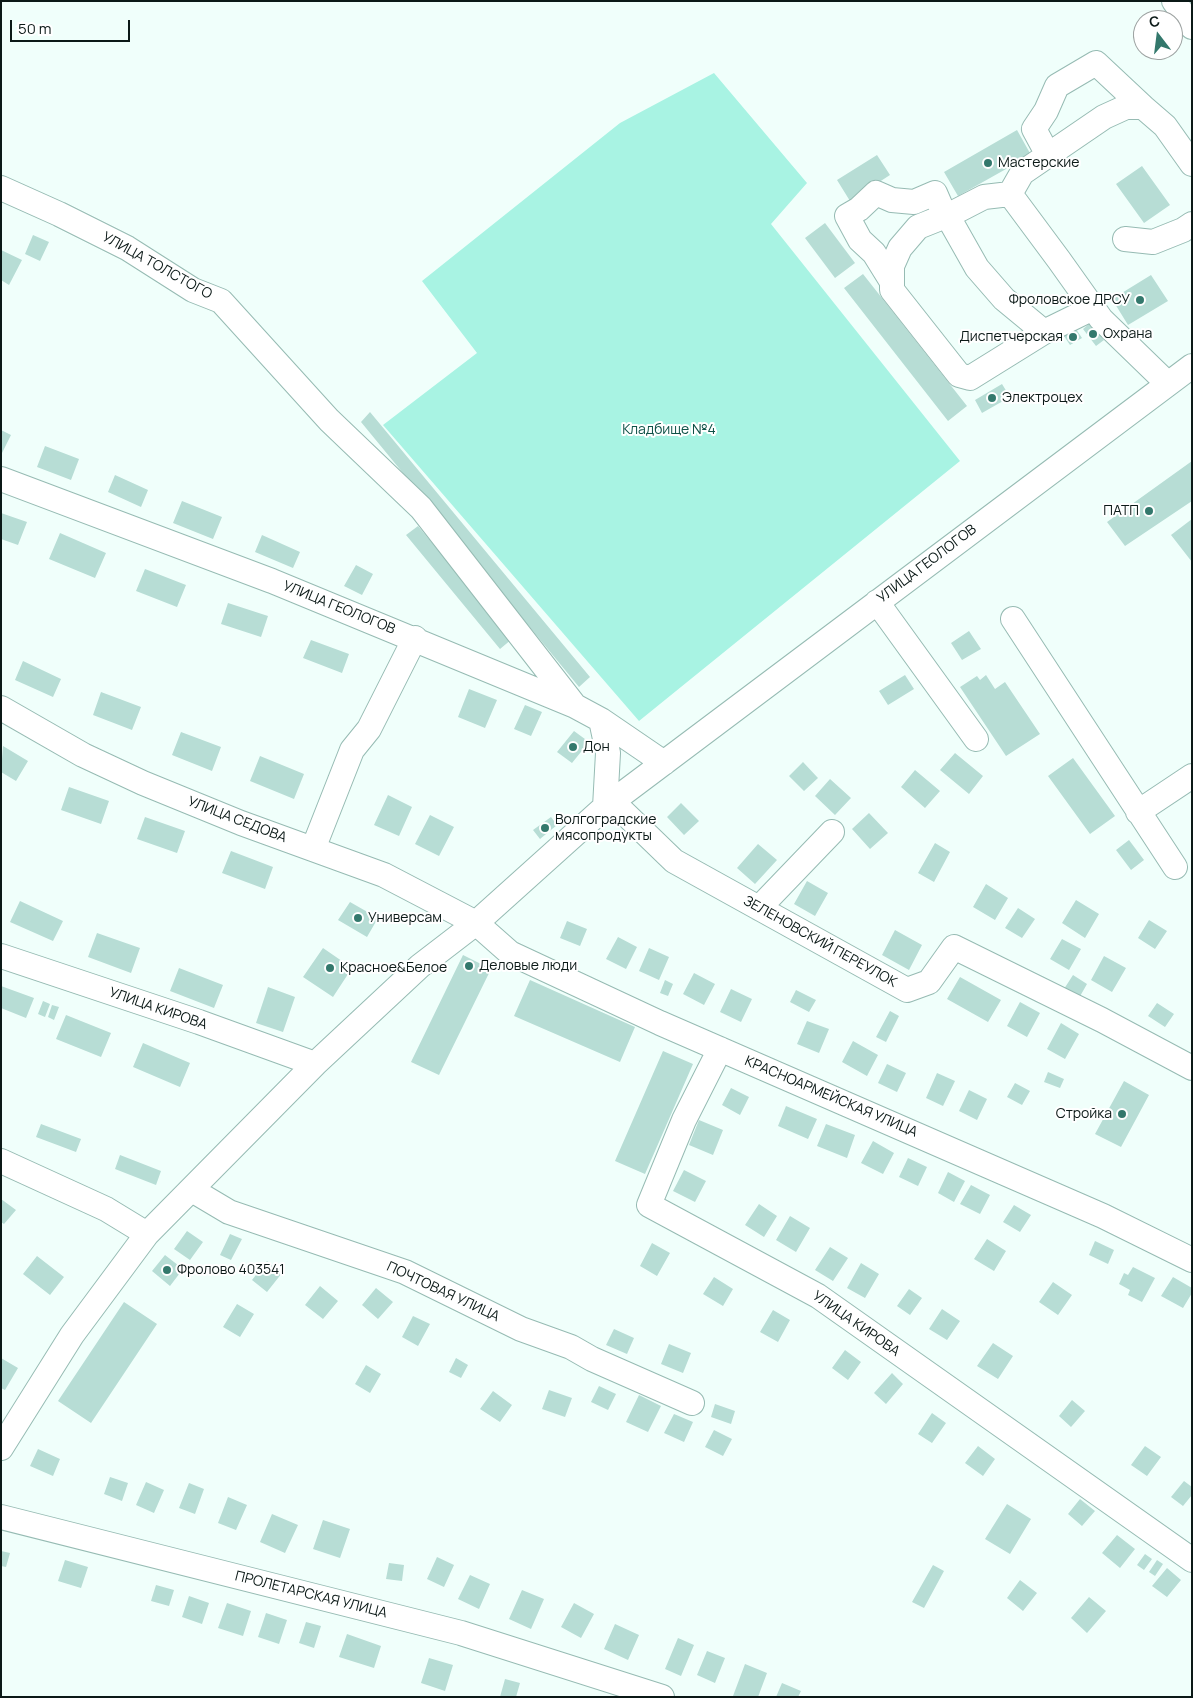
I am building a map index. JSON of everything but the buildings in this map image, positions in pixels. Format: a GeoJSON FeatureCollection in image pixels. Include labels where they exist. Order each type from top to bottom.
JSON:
{"type":"FeatureCollection","features":[{"type":"Feature","properties":{"kind":"street"},"geometry":{"type":"LineString","coordinates":[[1174,1],[1192,27]]}},
{"type":"Feature","properties":{"kind":"street"},"geometry":{"type":"LineString","coordinates":[[1048,154],[1034,129],[1046,111],[1056,86],[1096,63],[1166,126],[1192,164]]}},
{"type":"Feature","properties":{"kind":"street"},"geometry":{"type":"LineString","coordinates":[[1010,194],[1022,173],[1104,117],[1126,107],[1143,107]]}},
{"type":"Feature","properties":{"kind":"street","name":"УЛИЦА ТОЛСТОГО"},"geometry":{"type":"LineString","coordinates":[[1,188],[127,248],[193,290],[220,301],[329,420],[421,508],[575,706]]}},
{"type":"Feature","properties":{"kind":"street"},"geometry":{"type":"LineString","coordinates":[[892,282],[874,253],[860,240],[847,216],[859,209],[876,193],[892,200],[914,202],[935,193],[945,216],[952,222],[982,274],[1004,299],[1044,332]]}},
{"type":"Feature","properties":{"kind":"street"},"geometry":{"type":"LineString","coordinates":[[1010,194],[984,198],[918,227],[900,248],[892,266],[892,290],[959,375],[970,378],[1044,332],[1093,308]]}},
{"type":"Feature","properties":{"kind":"street"},"geometry":{"type":"LineString","coordinates":[[1010,194],[1093,308],[1119,338],[1167,383]]}},
{"type":"Feature","properties":{"kind":"street"},"geometry":{"type":"LineString","coordinates":[[1125,239],[1153,242],[1189,233]]}},
{"type":"Feature","properties":{"kind":"street","name":"УЛИЦА ГЕОЛОГОВ"},"geometry":{"type":"LineString","coordinates":[[1,1448],[72,1335],[147,1234],[315,1064],[420,966],[476,923],[541,862],[609,804],[1192,366]]}},
{"type":"Feature","properties":{"kind":"street","name":"УЛИЦА ГЕОЛОГОВ"},"geometry":{"type":"LineString","coordinates":[[1,480],[272,581],[415,638],[575,706],[601,720],[664,763]]}},
{"type":"Feature","properties":{"kind":"street"},"geometry":{"type":"LineString","coordinates":[[877,602],[976,739]]}},
{"type":"Feature","properties":{"kind":"street"},"geometry":{"type":"LineString","coordinates":[[1013,619],[1138,812],[1176,867]]}},
{"type":"Feature","properties":{"kind":"street"},"geometry":{"type":"LineString","coordinates":[[313,848],[352,750],[369,729],[415,638]]}},
{"type":"Feature","properties":{"kind":"street","name":"УЛИЦА СЕДОВА"},"geometry":{"type":"LineString","coordinates":[[1,708],[83,755],[143,783],[241,824],[313,848],[384,875],[476,923]]}},
{"type":"Feature","properties":{"kind":"street"},"geometry":{"type":"LineString","coordinates":[[601,720],[608,753],[609,804]]}},
{"type":"Feature","properties":{"kind":"street"},"geometry":{"type":"LineString","coordinates":[[1138,812],[1192,776]]}},
{"type":"Feature","properties":{"kind":"street","name":"ЗЕЛЕНОВСКИЙ ПЕРЕУЛОК"},"geometry":{"type":"LineString","coordinates":[[609,804],[674,862],[907,990],[930,982],[954,947],[1102,1020],[1192,1068]]}},
{"type":"Feature","properties":{"kind":"street"},"geometry":{"type":"LineString","coordinates":[[759,908],[832,832]]}},
{"type":"Feature","properties":{"kind":"street","name":"КРАСНОАРМЕЙСКАЯ УЛИЦА"},"geometry":{"type":"LineString","coordinates":[[476,923],[510,953],[720,1049],[1068,1201],[1192,1260]]}},
{"type":"Feature","properties":{"kind":"street","name":"УЛИЦА КИРОВА"},"geometry":{"type":"LineString","coordinates":[[1,956],[199,1022],[315,1064]]}},
{"type":"Feature","properties":{"kind":"street","name":"УЛИЦА КИРОВА"},"geometry":{"type":"LineString","coordinates":[[720,1049],[684,1120],[649,1205],[818,1296],[1192,1560]]}},
{"type":"Feature","properties":{"kind":"street"},"geometry":{"type":"LineString","coordinates":[[1,1161],[106,1209],[147,1234]]}},
{"type":"Feature","properties":{"kind":"street","name":"ПОЧТОВАЯ УЛИЦА"},"geometry":{"type":"LineString","coordinates":[[192,1190],[229,1212],[406,1272],[521,1329],[571,1346],[592,1359],[692,1403]]}},
{"type":"Feature","properties":{"kind":"street","name":"ПРОЛЕТАРСКАЯ УЛИЦА"},"geometry":{"type":"LineString","coordinates":[[1,1517],[461,1633],[616,1690],[662,1697]]}},
{"type":"Feature","properties":{"kind":"green space","name":"Кладбище №4"},"geometry":{"type":"Polygon","coordinates":[[[714,73],[807,183],[771,224],[960,461],[639,721],[383,425],[477,353],[422,281],[620,123],[714,73]]]}},
{"type":"Feature","properties":{"kind":"place","name":"Мастерские"},"geometry":{"type":"Point","coordinates":[988,163]}},
{"type":"Feature","properties":{"kind":"place","name":"Фроловское ДРСУ"},"geometry":{"type":"Point","coordinates":[1140,300]}},
{"type":"Feature","properties":{"kind":"place","name":"Охрана"},"geometry":{"type":"Point","coordinates":[1093,334]}},
{"type":"Feature","properties":{"kind":"place","name":"Диспетчерская"},"geometry":{"type":"Point","coordinates":[1073,337]}},
{"type":"Feature","properties":{"kind":"place","name":"Электроцех"},"geometry":{"type":"Point","coordinates":[992,398]}},
{"type":"Feature","properties":{"kind":"place","name":"ПАТП"},"geometry":{"type":"Point","coordinates":[1149,511]}},
{"type":"Feature","properties":{"kind":"place","name":"Дон"},"geometry":{"type":"Point","coordinates":[573,747]}},
{"type":"Feature","properties":{"kind":"place","name":"Волгоградские мясопродукты"},"geometry":{"type":"Point","coordinates":[545,828]}},
{"type":"Feature","properties":{"kind":"place","name":"Универсам"},"geometry":{"type":"Point","coordinates":[358,918]}},
{"type":"Feature","properties":{"kind":"place","name":"Деловые люди"},"geometry":{"type":"Point","coordinates":[469,966]}},
{"type":"Feature","properties":{"kind":"place","name":"Красное&Белое"},"geometry":{"type":"Point","coordinates":[330,968]}},
{"type":"Feature","properties":{"kind":"place","name":"Стройка"},"geometry":{"type":"Point","coordinates":[1122,1114]}},
{"type":"Feature","properties":{"kind":"place","name":"Фролово 403541"},"geometry":{"type":"Point","coordinates":[167,1270]}}]}
